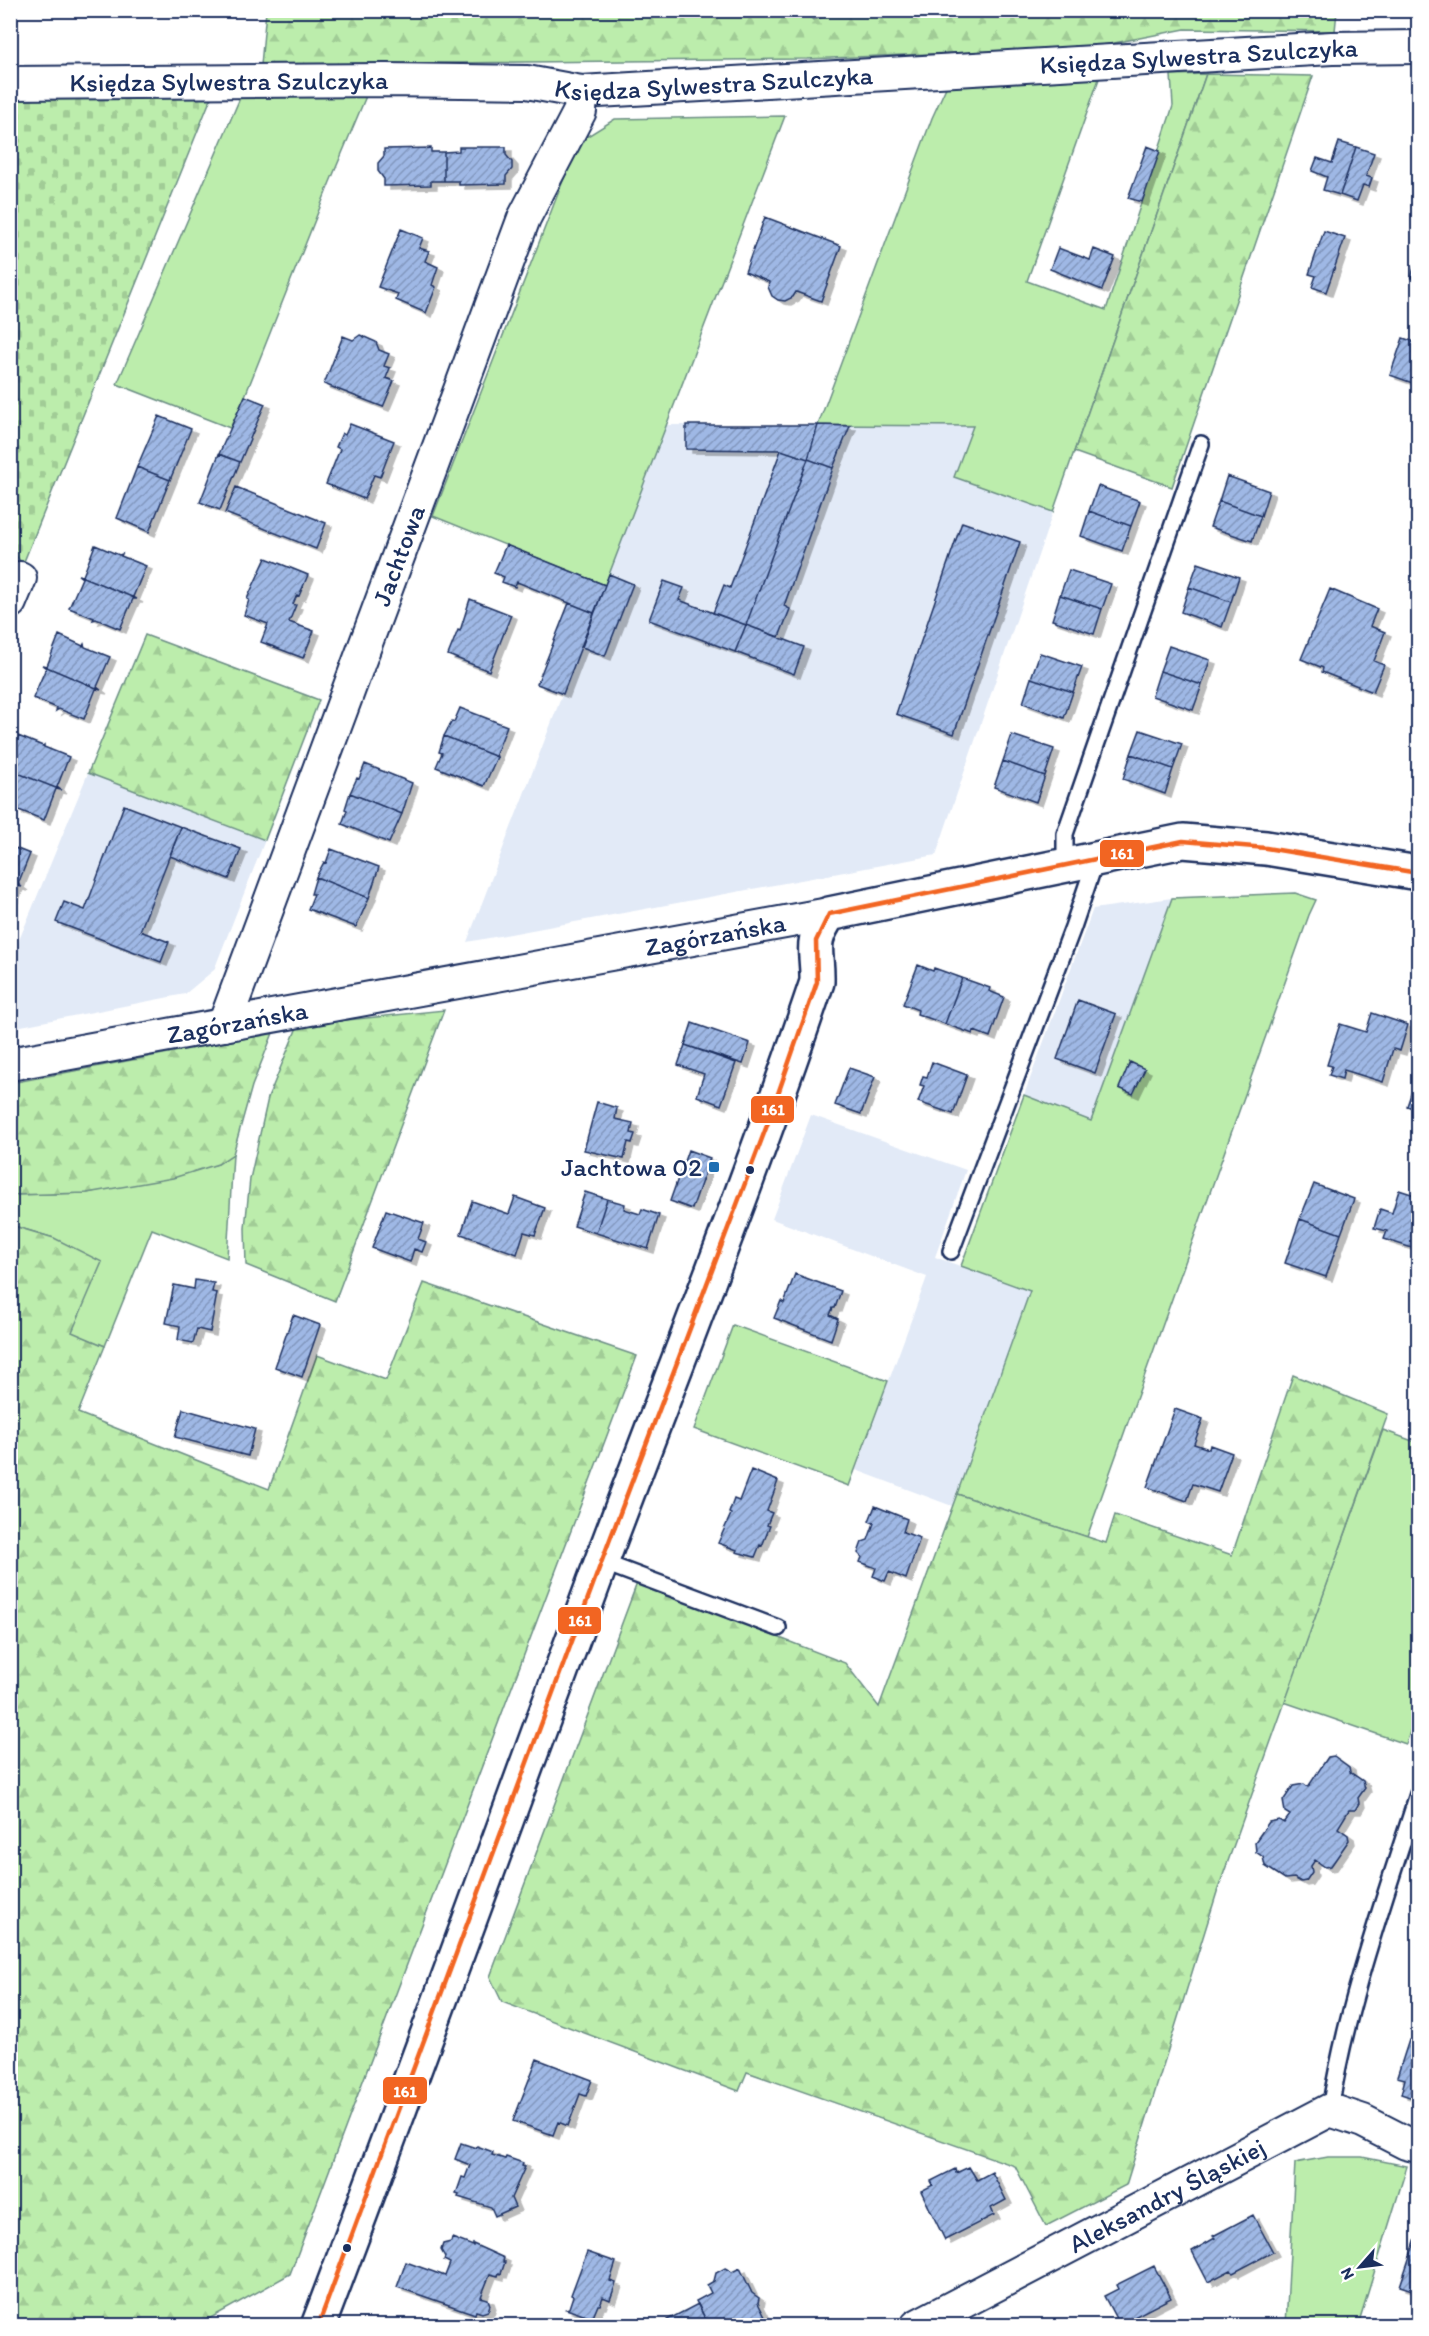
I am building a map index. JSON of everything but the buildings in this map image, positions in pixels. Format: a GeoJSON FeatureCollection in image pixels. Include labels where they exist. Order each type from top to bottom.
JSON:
{"type":"FeatureCollection","features":[{"type":"Feature","properties":{"kind":"street","name":"Księdza Sylwestra Szulczyka"},"geometry":{"type":"LineString","coordinates":[[10,83],[515,81],[581,92],[1320,49],[1419,47]]}},
{"type":"Feature","properties":{"kind":"street","name":"Jachtowa"},"geometry":{"type":"LineString","coordinates":[[224,1025],[524,218],[580,111],[581,92]]}},
{"type":"Feature","properties":{"kind":"street","name":"Zagórzańska"},"geometry":{"type":"LineString","coordinates":[[10,1064],[829,914],[1183,841],[1266,848],[1419,873]]}},
{"type":"Feature","properties":{"kind":"street"},"geometry":{"type":"LineString","coordinates":[[318,2325],[602,1562],[749,1176],[817,982],[815,942],[829,914]]}},
{"type":"Feature","properties":{"kind":"street"},"geometry":{"type":"LineString","coordinates":[[1330,2109],[1363,2121],[1406,2143],[1419,2146]]}},
{"type":"Feature","properties":{"kind":"street","name":"Aleksandry Śląskiej"},"geometry":{"type":"LineString","coordinates":[[917,2325],[1330,2109]]}},
{"type":"Feature","properties":{"kind":"lane"},"geometry":{"type":"LineString","coordinates":[[1065,865],[1065,834],[1201,444]]}},
{"type":"Feature","properties":{"kind":"lane"},"geometry":{"type":"LineString","coordinates":[[951,1251],[1073,927],[1096,859]]}},
{"type":"Feature","properties":{"kind":"lane"},"geometry":{"type":"LineString","coordinates":[[602,1562],[778,1628]]}},
{"type":"Feature","properties":{"kind":"lane"},"geometry":{"type":"LineString","coordinates":[[1330,2109],[1337,2066],[1371,1941],[1419,1794]]}},
{"type":"Feature","properties":{"kind":"shaded area"},"geometry":{"type":"Polygon","coordinates":[[[666,425],[974,426],[954,477],[1053,512],[936,855],[467,942],[666,425]]]}},
{"type":"Feature","properties":{"kind":"shaded area"},"geometry":{"type":"Polygon","coordinates":[[[88,773],[265,840],[214,970],[185,994],[11,1028],[10,962],[88,773]]]}},
{"type":"Feature","properties":{"kind":"shaded area"},"geometry":{"type":"Polygon","coordinates":[[[1172,898],[1091,1121],[1024,1095],[1093,909],[1172,898]]]}},
{"type":"Feature","properties":{"kind":"shaded area"},"geometry":{"type":"Polygon","coordinates":[[[811,1115],[966,1170],[935,1257],[1030,1291],[952,1506],[856,1470],[927,1277],[772,1219],[811,1115]]]}},
{"type":"Feature","properties":{"kind":"green space"},"geometry":{"type":"Polygon","coordinates":[[[804,10],[813,20],[848,10],[1337,11],[1335,31],[1185,29],[1094,47],[807,59],[261,65],[266,11],[804,10]]]}},
{"type":"Feature","properties":{"kind":"green space"},"geometry":{"type":"Polygon","coordinates":[[[1206,74],[1053,512],[954,477],[973,426],[818,425],[932,118],[948,83],[1100,76],[1027,281],[1106,310],[1173,106],[1171,75],[1206,74]]]}},
{"type":"Feature","properties":{"kind":"green space"},"geometry":{"type":"Polygon","coordinates":[[[1206,74],[1313,76],[1172,487],[1074,452],[1206,74]]]}},
{"type":"Feature","properties":{"kind":"green space"},"geometry":{"type":"Polygon","coordinates":[[[369,89],[230,428],[117,384],[243,91],[369,89]]]}},
{"type":"Feature","properties":{"kind":"green space"},"geometry":{"type":"Polygon","coordinates":[[[213,93],[23,564],[10,549],[10,95],[213,93]]]}},
{"type":"Feature","properties":{"kind":"green space"},"geometry":{"type":"Polygon","coordinates":[[[785,116],[605,585],[433,516],[578,142],[615,119],[785,116]]]}},
{"type":"Feature","properties":{"kind":"green space"},"geometry":{"type":"Polygon","coordinates":[[[145,635],[319,700],[265,840],[88,773],[145,635]]]}},
{"type":"Feature","properties":{"kind":"green space"},"geometry":{"type":"Polygon","coordinates":[[[1295,893],[1316,900],[1087,1537],[957,1494],[1030,1291],[961,1266],[1024,1095],[1091,1121],[1172,898],[1295,893]]]}},
{"type":"Feature","properties":{"kind":"green space"},"geometry":{"type":"Polygon","coordinates":[[[444,1010],[335,1301],[246,1265],[245,1228],[250,1179],[268,1098],[298,1025],[444,1010]]]}},
{"type":"Feature","properties":{"kind":"green space"},"geometry":{"type":"Polygon","coordinates":[[[273,1033],[252,1086],[233,1154],[218,1164],[173,1178],[87,1193],[11,1195],[11,1083],[273,1033]]]}},
{"type":"Feature","properties":{"kind":"green space"},"geometry":{"type":"Polygon","coordinates":[[[233,1154],[227,1258],[152,1229],[105,1346],[72,1333],[54,1238],[11,1225],[10,1195],[87,1193],[218,1164],[233,1154]]]}},
{"type":"Feature","properties":{"kind":"green space"},"geometry":{"type":"Polygon","coordinates":[[[10,1225],[54,1238],[102,1262],[72,1332],[105,1346],[78,1413],[269,1489],[317,1355],[386,1380],[424,1283],[637,1356],[290,2274],[198,2325],[11,2325],[10,1225]]]}},
{"type":"Feature","properties":{"kind":"green space"},"geometry":{"type":"Polygon","coordinates":[[[733,1325],[888,1381],[849,1486],[694,1429],[733,1325]]]}},
{"type":"Feature","properties":{"kind":"green space"},"geometry":{"type":"Polygon","coordinates":[[[1293,1375],[1388,1414],[1217,1892],[1126,2185],[1046,2226],[1015,2166],[747,2072],[739,2091],[502,2002],[490,1977],[637,1583],[845,1663],[879,1707],[957,1494],[1106,1543],[1115,1515],[1232,1555],[1293,1375]]]}},
{"type":"Feature","properties":{"kind":"green space"},"geometry":{"type":"Polygon","coordinates":[[[1383,1430],[1418,1443],[1418,1707],[1406,1744],[1284,1702],[1383,1430]]]}},
{"type":"Feature","properties":{"kind":"green space"},"geometry":{"type":"Polygon","coordinates":[[[1328,2157],[1362,2157],[1407,2166],[1358,2325],[1286,2325],[1295,2163],[1328,2157]]]}},
{"type":"Feature","properties":{"kind":"transit line","name":"161"},"geometry":{"type":"LineString","coordinates":[[829,914],[1183,841],[1266,848],[1418,873]]}},
{"type":"Feature","properties":{"kind":"transit line","name":"161"},"geometry":{"type":"LineString","coordinates":[[318,2326],[601,1563],[766,1128],[817,982],[816,941],[829,914]]}},
{"type":"Feature","properties":{"kind":"place","name":"Jachtowa 02"},"geometry":{"type":"Point","coordinates":[714,1167]}}]}
